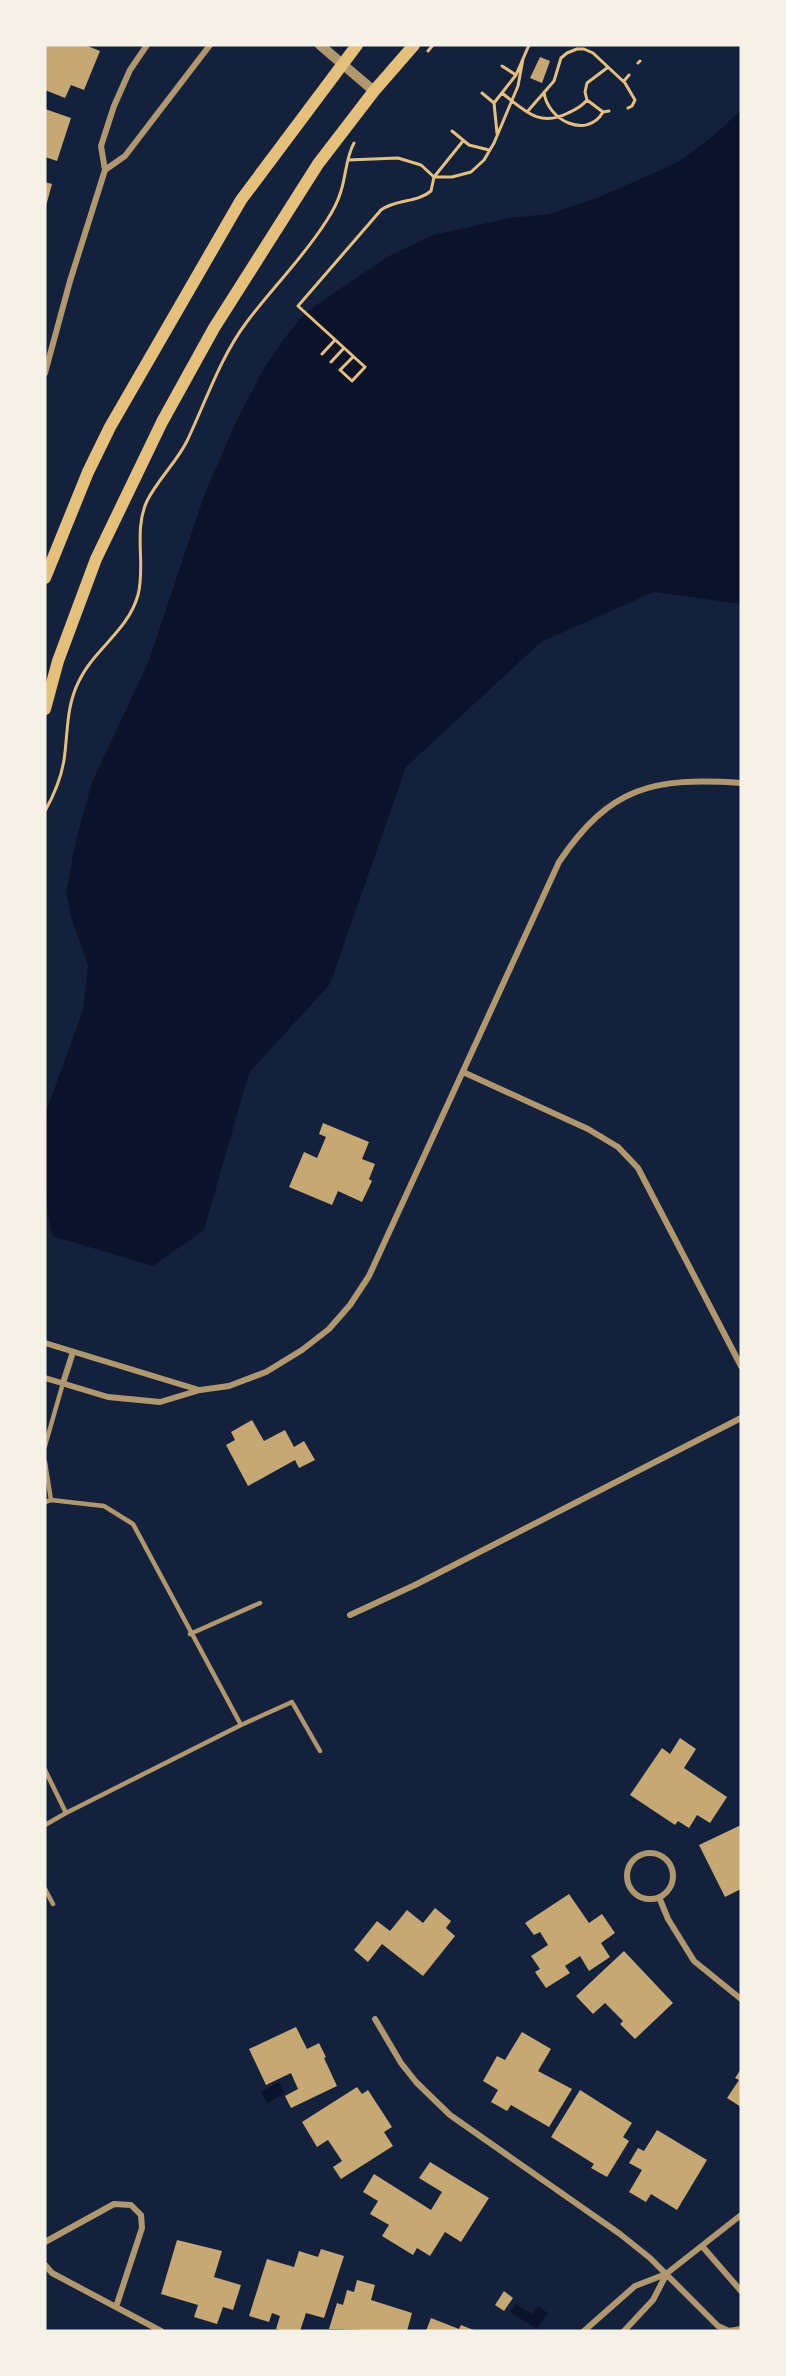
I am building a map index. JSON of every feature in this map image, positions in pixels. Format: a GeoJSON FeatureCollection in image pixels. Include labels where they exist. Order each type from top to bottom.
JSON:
{"type":"FeatureCollection","features":[{"type":"Feature","properties":{"kind":"main road"},"geometry":{"type":"LineString","coordinates":[[45,578],[88,472],[116,417],[241,200],[357,45]]}},
{"type":"Feature","properties":{"kind":"main road"},"geometry":{"type":"LineString","coordinates":[[45,709],[58,661],[96,559],[162,422],[214,327],[306,183],[374,91],[414,45]]}},
{"type":"Feature","properties":{"kind":"street"},"geometry":{"type":"LineString","coordinates":[[45,373],[70,280],[105,170],[101,146],[114,106],[130,70],[147,45]]}},
{"type":"Feature","properties":{"kind":"street"},"geometry":{"type":"LineString","coordinates":[[105,170],[125,156],[210,45]]}},
{"type":"Feature","properties":{"kind":"street"},"geometry":{"type":"LineString","coordinates":[[320,45],[374,91]]}},
{"type":"Feature","properties":{"kind":"street"},"geometry":{"type":"LineString","coordinates":[[45,1378],[108,1397],[160,1402],[200,1390],[229,1386],[266,1372],[302,1350],[329,1329],[350,1305],[369,1276],[559,862],[578,834],[603,810],[636,791],[673,782],[741,783]]}},
{"type":"Feature","properties":{"kind":"street"},"geometry":{"type":"LineString","coordinates":[[463,1072],[588,1128],[618,1147],[638,1168],[741,1366]]}},
{"type":"Feature","properties":{"kind":"street"},"geometry":{"type":"LineString","coordinates":[[45,1343],[200,1390]]}},
{"type":"Feature","properties":{"kind":"street"},"geometry":{"type":"LineString","coordinates":[[63,1383],[73,1352]]}},
{"type":"Feature","properties":{"kind":"street"},"geometry":{"type":"LineString","coordinates":[[350,1615],[415,1585],[741,1418]]}},
{"type":"Feature","properties":{"kind":"street"},"geometry":{"type":"LineString","coordinates":[[653,1852],[666,1859],[670,1865],[673,1872],[670,1887],[659,1897],[643,1898],[631,1889],[626,1874],[628,1866],[638,1855],[653,1852]]}},
{"type":"Feature","properties":{"kind":"street"},"geometry":{"type":"LineString","coordinates":[[659,1897],[668,1919],[694,1961],[741,1999]]}},
{"type":"Feature","properties":{"kind":"street"},"geometry":{"type":"LineString","coordinates":[[375,2019],[401,2063],[450,2115],[620,2234],[666,2274],[718,2325],[729,2331],[741,2329]]}},
{"type":"Feature","properties":{"kind":"street"},"geometry":{"type":"LineString","coordinates":[[45,2242],[114,2204],[131,2205],[141,2215],[142,2228],[116,2307]]}},
{"type":"Feature","properties":{"kind":"street"},"geometry":{"type":"LineString","coordinates":[[584,2331],[635,2286],[666,2274],[741,2215]]}},
{"type":"Feature","properties":{"kind":"street"},"geometry":{"type":"LineString","coordinates":[[702,2246],[741,2291]]}},
{"type":"Feature","properties":{"kind":"street"},"geometry":{"type":"LineString","coordinates":[[45,2265],[51,2273],[161,2331]]}},
{"type":"Feature","properties":{"kind":"street"},"geometry":{"type":"LineString","coordinates":[[624,2331],[653,2300],[666,2274]]}},
{"type":"Feature","properties":{"kind":"lane"},"geometry":{"type":"LineString","coordinates":[[45,1446],[63,1383]]}},
{"type":"Feature","properties":{"kind":"lane"},"geometry":{"type":"LineString","coordinates":[[45,1462],[48,1501],[104,1506],[133,1524],[190,1634],[241,1725]]}},
{"type":"Feature","properties":{"kind":"lane"},"geometry":{"type":"LineString","coordinates":[[190,1634],[260,1603]]}},
{"type":"Feature","properties":{"kind":"lane"},"geometry":{"type":"LineString","coordinates":[[45,1825],[241,1725],[292,1702],[320,1751]]}},
{"type":"Feature","properties":{"kind":"lane"},"geometry":{"type":"LineString","coordinates":[[45,1770],[66,1813]]}},
{"type":"Feature","properties":{"kind":"lane"},"geometry":{"type":"LineString","coordinates":[[45,1890],[53,1904]]}},
{"type":"Feature","properties":{"kind":"path"},"geometry":{"type":"LineString","coordinates":[[422,59],[433,45]]}},
{"type":"Feature","properties":{"kind":"path"},"geometry":{"type":"LineString","coordinates":[[497,136],[494,103],[516,75],[529,45]]}},
{"type":"Feature","properties":{"kind":"path"},"geometry":{"type":"LineString","coordinates":[[527,112],[554,81],[564,55],[584,47],[631,89],[635,100],[628,108]]}},
{"type":"Feature","properties":{"kind":"path"},"geometry":{"type":"LineString","coordinates":[[348,160],[398,158],[421,165],[434,177],[452,177],[471,172],[490,151],[497,136],[518,86],[523,59]]}},
{"type":"Feature","properties":{"kind":"path"},"geometry":{"type":"LineString","coordinates":[[502,66],[516,75]]}},
{"type":"Feature","properties":{"kind":"path"},"geometry":{"type":"LineString","coordinates":[[502,93],[539,118],[556,119],[578,108],[587,100],[587,83],[608,68]]}},
{"type":"Feature","properties":{"kind":"path"},"geometry":{"type":"LineString","coordinates":[[624,81],[629,75]]}},
{"type":"Feature","properties":{"kind":"path"},"geometry":{"type":"LineString","coordinates":[[544,92],[546,102],[558,118],[570,124],[581,125],[598,119],[603,112],[609,111]]}},
{"type":"Feature","properties":{"kind":"path"},"geometry":{"type":"LineString","coordinates":[[482,93],[494,103]]}},
{"type":"Feature","properties":{"kind":"path"},"geometry":{"type":"LineString","coordinates":[[587,100],[603,112]]}},
{"type":"Feature","properties":{"kind":"path"},"geometry":{"type":"LineString","coordinates":[[452,131],[463,141],[490,151]]}},
{"type":"Feature","properties":{"kind":"path"},"geometry":{"type":"LineString","coordinates":[[45,811],[57,789],[64,763],[68,710],[74,692],[80,678],[118,633],[131,613],[137,596],[140,581],[140,530],[147,502],[176,460],[226,354],[245,324],[318,234],[332,212],[341,191],[352,146],[359,137]]}},
{"type":"Feature","properties":{"kind":"path"},"geometry":{"type":"LineString","coordinates":[[353,357],[340,370],[352,381],[364,367],[298,306],[381,210],[431,191],[434,177],[463,141]]}},
{"type":"Feature","properties":{"kind":"path"},"geometry":{"type":"LineString","coordinates":[[322,354],[335,340]]}},
{"type":"Feature","properties":{"kind":"path"},"geometry":{"type":"LineString","coordinates":[[331,362],[344,348]]}},
{"type":"Feature","properties":{"kind":"water"},"geometry":{"type":"Polygon","coordinates":[[[741,110],[741,604],[654,592],[541,642],[406,767],[330,984],[249,1073],[204,1230],[153,1266],[52,1236],[44,1173],[47,1109],[83,1010],[88,965],[71,917],[66,892],[76,840],[92,782],[148,663],[205,493],[235,424],[263,370],[300,319],[316,305],[389,256],[433,235],[510,218],[549,214],[602,196],[678,162],[711,138],[741,110]]]}},
{"type":"Feature","properties":{"kind":"water"},"geometry":{"type":"Polygon","coordinates":[[[279,2082],[285,2093],[267,2103],[261,2092],[279,2082]]]}},
{"type":"Feature","properties":{"kind":"water"},"geometry":{"type":"Polygon","coordinates":[[[516,2304],[532,2314],[538,2306],[548,2313],[537,2329],[510,2312],[516,2304]]]}},
{"type":"Feature","properties":{"kind":"building"},"geometry":{"type":"Polygon","coordinates":[[[46,45],[85,45],[100,51],[84,90],[71,85],[65,98],[45,90],[46,45]]]}},
{"type":"Feature","properties":{"kind":"building"},"geometry":{"type":"Polygon","coordinates":[[[540,57],[550,61],[542,83],[530,78],[540,57]]]}},
{"type":"Feature","properties":{"kind":"building"},"geometry":{"type":"Polygon","coordinates":[[[45,109],[71,118],[57,161],[45,157],[45,109]]]}},
{"type":"Feature","properties":{"kind":"building"},"geometry":{"type":"Polygon","coordinates":[[[45,182],[52,184],[46,206],[45,206],[45,182]]]}},
{"type":"Feature","properties":{"kind":"building"},"geometry":{"type":"Polygon","coordinates":[[[323,1123],[369,1142],[362,1159],[375,1164],[369,1179],[372,1181],[362,1202],[338,1191],[332,1205],[289,1187],[304,1152],[317,1158],[326,1137],[319,1134],[323,1123]]]}},
{"type":"Feature","properties":{"kind":"building"},"geometry":{"type":"Polygon","coordinates":[[[252,1420],[264,1441],[285,1430],[294,1447],[304,1441],[315,1460],[299,1468],[295,1460],[248,1486],[226,1445],[235,1440],[231,1432],[252,1420]]]}},
{"type":"Feature","properties":{"kind":"building"},"geometry":{"type":"Polygon","coordinates":[[[680,1738],[696,1749],[684,1768],[727,1797],[710,1823],[697,1815],[689,1828],[678,1821],[675,1825],[630,1795],[662,1748],[670,1754],[680,1738]]]}},
{"type":"Feature","properties":{"kind":"building"},"geometry":{"type":"Polygon","coordinates":[[[741,1825],[741,1889],[725,1897],[699,1845],[741,1825]]]}},
{"type":"Feature","properties":{"kind":"building"},"geometry":{"type":"Polygon","coordinates":[[[569,1894],[589,1923],[602,1914],[615,1933],[601,1943],[610,1957],[589,1971],[580,1956],[565,1966],[570,1973],[546,1988],[535,1972],[540,1969],[531,1956],[548,1945],[540,1932],[534,1935],[525,1923],[569,1894]]]}},
{"type":"Feature","properties":{"kind":"building"},"geometry":{"type":"Polygon","coordinates":[[[435,1908],[451,1921],[446,1928],[455,1936],[423,1976],[382,1944],[368,1962],[354,1950],[377,1921],[390,1931],[407,1910],[423,1923],[435,1908]]]}},
{"type":"Feature","properties":{"kind":"building"},"geometry":{"type":"Polygon","coordinates":[[[624,1951],[673,2003],[635,2039],[620,2024],[623,2021],[605,2003],[593,2014],[576,1996],[624,1951]]]}},
{"type":"Feature","properties":{"kind":"building"},"geometry":{"type":"Polygon","coordinates":[[[296,2027],[307,2049],[319,2043],[337,2086],[291,2108],[285,2096],[298,2089],[291,2073],[266,2085],[249,2049],[296,2027]]]}},
{"type":"Feature","properties":{"kind":"building"},"geometry":{"type":"Polygon","coordinates":[[[522,2032],[551,2049],[538,2071],[572,2089],[549,2127],[511,2105],[507,2111],[491,2102],[498,2090],[483,2081],[497,2056],[505,2060],[522,2032]]]}},
{"type":"Feature","properties":{"kind":"building"},"geometry":{"type":"Polygon","coordinates":[[[741,2069],[741,2107],[727,2098],[739,2080],[735,2078],[741,2069]]]}},
{"type":"Feature","properties":{"kind":"building"},"geometry":{"type":"Polygon","coordinates":[[[357,2087],[362,2094],[368,2090],[392,2127],[384,2132],[393,2146],[341,2179],[333,2167],[342,2161],[328,2140],[317,2147],[302,2122],[357,2087]]]}},
{"type":"Feature","properties":{"kind":"building"},"geometry":{"type":"Polygon","coordinates":[[[580,2090],[632,2123],[623,2137],[629,2141],[607,2177],[591,2168],[594,2164],[551,2137],[580,2090]]]}},
{"type":"Feature","properties":{"kind":"building"},"geometry":{"type":"Polygon","coordinates":[[[657,2130],[707,2160],[677,2210],[651,2194],[646,2202],[629,2192],[642,2170],[629,2163],[638,2148],[644,2151],[657,2130]]]}},
{"type":"Feature","properties":{"kind":"building"},"geometry":{"type":"Polygon","coordinates":[[[430,2162],[489,2198],[461,2242],[445,2232],[430,2256],[417,2248],[413,2255],[382,2236],[389,2225],[370,2214],[378,2201],[363,2192],[374,2174],[431,2210],[442,2192],[419,2178],[430,2162]]]}},
{"type":"Feature","properties":{"kind":"building"},"geometry":{"type":"Polygon","coordinates":[[[177,2240],[222,2251],[214,2277],[241,2285],[233,2310],[223,2307],[217,2324],[194,2317],[198,2305],[161,2294],[177,2240]]]}},
{"type":"Feature","properties":{"kind":"building"},"geometry":{"type":"Polygon","coordinates":[[[321,2249],[344,2256],[324,2318],[306,2313],[300,2331],[283,2331],[276,2329],[280,2316],[272,2313],[269,2322],[249,2316],[267,2259],[294,2267],[299,2251],[318,2257],[321,2249]]]}},
{"type":"Feature","properties":{"kind":"building"},"geometry":{"type":"Polygon","coordinates":[[[357,2280],[375,2285],[371,2300],[412,2313],[407,2331],[329,2329],[337,2303],[343,2305],[347,2290],[354,2292],[357,2280]]]}},
{"type":"Feature","properties":{"kind":"building"},"geometry":{"type":"Polygon","coordinates":[[[504,2291],[513,2298],[504,2311],[495,2305],[504,2291]]]}},
{"type":"Feature","properties":{"kind":"building"},"geometry":{"type":"Polygon","coordinates":[[[431,2318],[459,2329],[461,2325],[476,2331],[426,2331],[431,2318]]]}}]}
